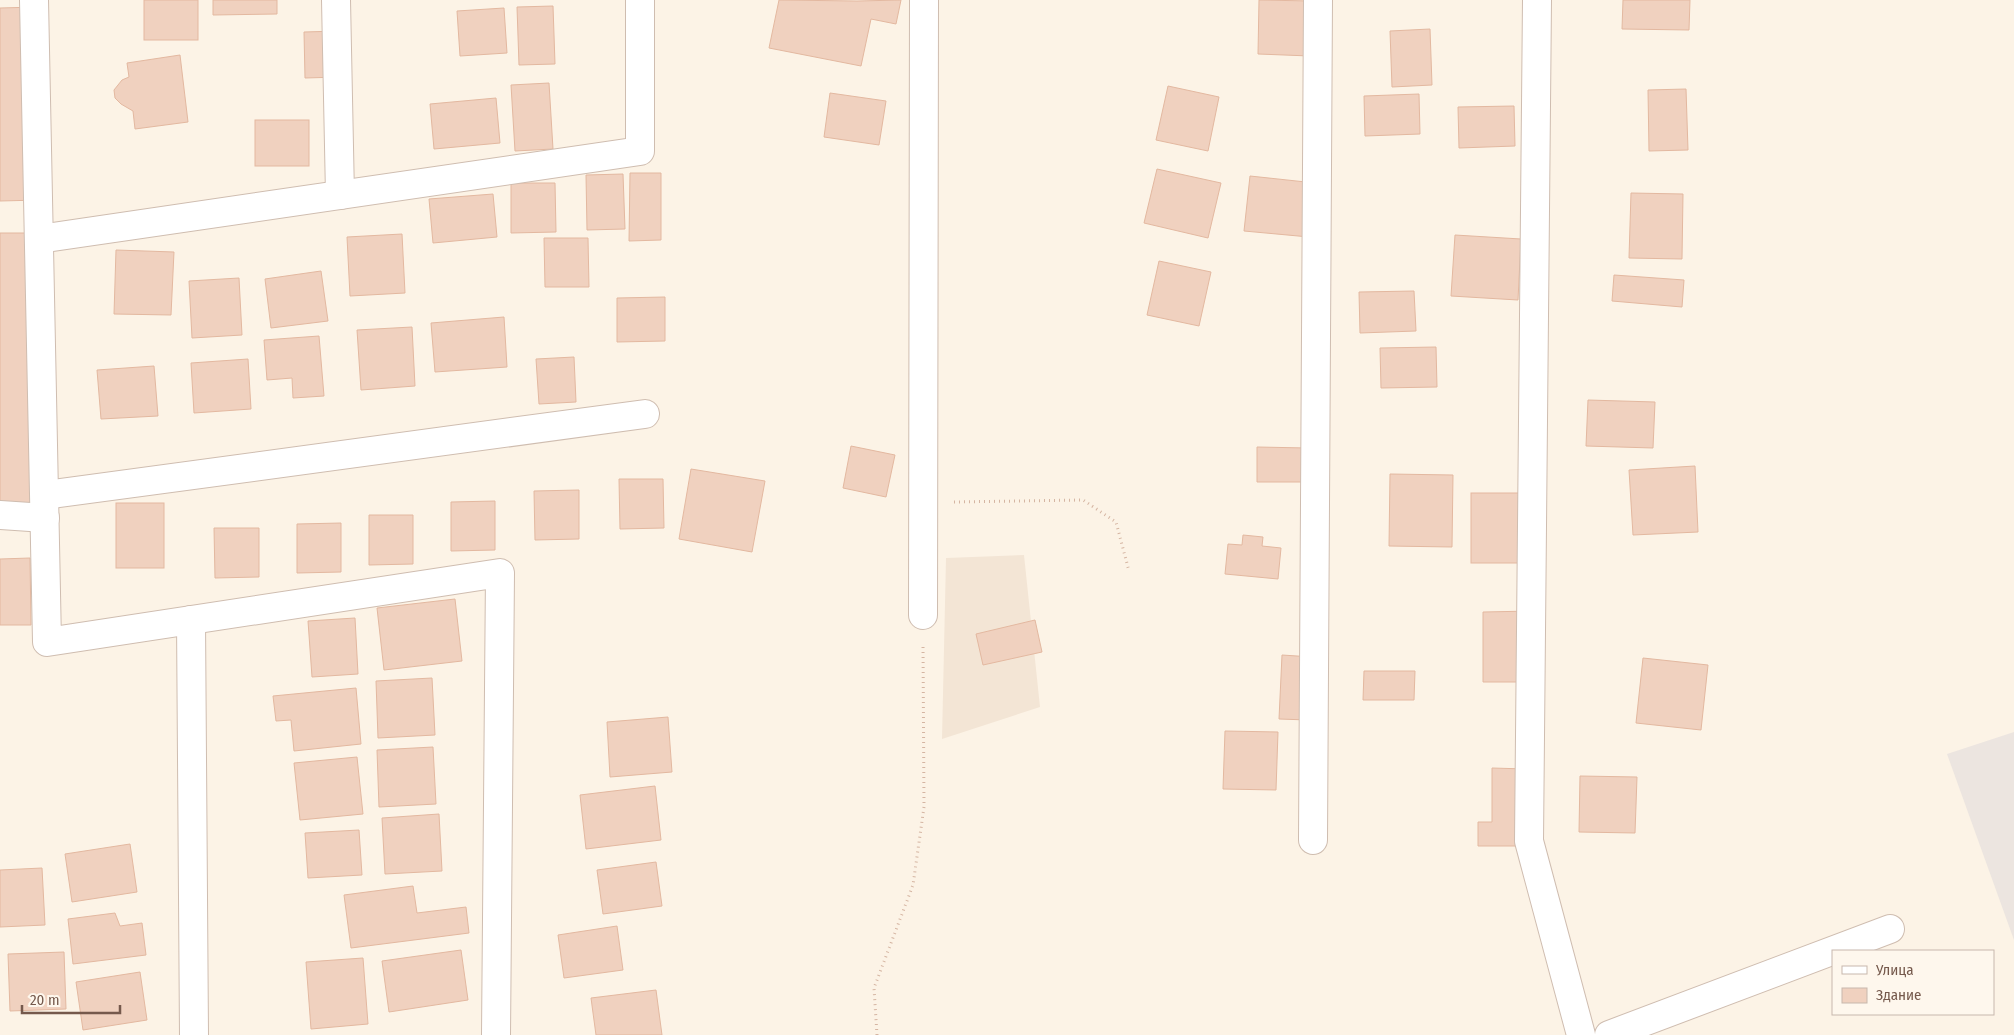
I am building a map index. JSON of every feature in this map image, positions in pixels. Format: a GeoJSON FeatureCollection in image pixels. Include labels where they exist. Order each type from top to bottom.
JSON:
{"type":"FeatureCollection","features":[{"type":"Feature","properties":{"kind":"street"},"geometry":{"type":"LineString","coordinates":[[34,0],[47,642],[500,573],[496,1035]]}},
{"type":"Feature","properties":{"kind":"street"},"geometry":{"type":"LineString","coordinates":[[336,0],[340,195]]}},
{"type":"Feature","properties":{"kind":"street"},"geometry":{"type":"LineString","coordinates":[[39,239],[640,151],[640,0]]}},
{"type":"Feature","properties":{"kind":"street"},"geometry":{"type":"LineString","coordinates":[[923,615],[924,0]]}},
{"type":"Feature","properties":{"kind":"street"},"geometry":{"type":"LineString","coordinates":[[1313,840],[1318,0]]}},
{"type":"Feature","properties":{"kind":"street"},"geometry":{"type":"LineString","coordinates":[[1537,0],[1529,841],[1581,1035]]}},
{"type":"Feature","properties":{"kind":"street"},"geometry":{"type":"LineString","coordinates":[[0,515],[645,414]]}},
{"type":"Feature","properties":{"kind":"street"},"geometry":{"type":"LineString","coordinates":[[191,620],[194,1035]]}},
{"type":"Feature","properties":{"kind":"street"},"geometry":{"type":"LineString","coordinates":[[1834,950],[1890,929]]}},
{"type":"Feature","properties":{"kind":"street"},"geometry":{"type":"LineString","coordinates":[[1609,1035],[1832,951]]}},
{"type":"Feature","properties":{"kind":"path"},"geometry":{"type":"LineString","coordinates":[[923,503],[1083,500],[1116,522],[1129,571]]}},
{"type":"Feature","properties":{"kind":"path"},"geometry":{"type":"LineString","coordinates":[[877,1035],[874,988],[913,885],[924,807],[923,615]]}},
{"type":"Feature","properties":{"kind":"shaded area"},"geometry":{"type":"Polygon","coordinates":[[[1024,555],[1040,707],[942,739],[946,558],[1024,555]]]}},
{"type":"Feature","properties":{"kind":"shaded area"},"geometry":{"type":"Polygon","coordinates":[[[2014,732],[2014,940],[1947,754],[2014,732]]]}},
{"type":"Feature","properties":{"kind":"building"},"geometry":{"type":"Polygon","coordinates":[[[144,0],[198,0],[198,40],[144,40],[144,0]]]}},
{"type":"Feature","properties":{"kind":"building"},"geometry":{"type":"Polygon","coordinates":[[[213,0],[277,0],[277,14],[213,15],[213,0]]]}},
{"type":"Feature","properties":{"kind":"building"},"geometry":{"type":"Polygon","coordinates":[[[779,0],[901,0],[896,24],[871,19],[861,66],[769,48],[779,0]]]}},
{"type":"Feature","properties":{"kind":"building"},"geometry":{"type":"Polygon","coordinates":[[[1259,0],[1312,1],[1310,56],[1258,54],[1259,0]]]}},
{"type":"Feature","properties":{"kind":"building"},"geometry":{"type":"Polygon","coordinates":[[[1623,0],[1690,0],[1689,30],[1622,29],[1623,0]]]}},
{"type":"Feature","properties":{"kind":"building"},"geometry":{"type":"Polygon","coordinates":[[[553,6],[555,64],[519,65],[517,7],[553,6]]]}},
{"type":"Feature","properties":{"kind":"building"},"geometry":{"type":"Polygon","coordinates":[[[37,7],[40,200],[0,201],[0,8],[37,7]]]}},
{"type":"Feature","properties":{"kind":"building"},"geometry":{"type":"Polygon","coordinates":[[[504,8],[507,53],[460,56],[457,11],[504,8]]]}},
{"type":"Feature","properties":{"kind":"building"},"geometry":{"type":"Polygon","coordinates":[[[1430,29],[1432,85],[1392,87],[1390,31],[1430,29]]]}},
{"type":"Feature","properties":{"kind":"building"},"geometry":{"type":"Polygon","coordinates":[[[339,31],[340,77],[305,78],[304,32],[339,31]]]}},
{"type":"Feature","properties":{"kind":"building"},"geometry":{"type":"Polygon","coordinates":[[[180,55],[188,122],[135,129],[133,111],[115,98],[114,90],[122,80],[129,77],[127,63],[180,55]]]}},
{"type":"Feature","properties":{"kind":"building"},"geometry":{"type":"Polygon","coordinates":[[[549,83],[553,149],[515,151],[511,85],[549,83]]]}},
{"type":"Feature","properties":{"kind":"building"},"geometry":{"type":"Polygon","coordinates":[[[1168,86],[1219,97],[1208,151],[1156,140],[1168,86]]]}},
{"type":"Feature","properties":{"kind":"building"},"geometry":{"type":"Polygon","coordinates":[[[1686,89],[1688,150],[1649,151],[1648,90],[1686,89]]]}},
{"type":"Feature","properties":{"kind":"building"},"geometry":{"type":"Polygon","coordinates":[[[830,93],[886,101],[879,145],[824,137],[830,93]]]}},
{"type":"Feature","properties":{"kind":"building"},"geometry":{"type":"Polygon","coordinates":[[[1419,94],[1420,134],[1365,136],[1364,96],[1419,94]]]}},
{"type":"Feature","properties":{"kind":"building"},"geometry":{"type":"Polygon","coordinates":[[[496,98],[500,143],[434,149],[430,104],[496,98]]]}},
{"type":"Feature","properties":{"kind":"building"},"geometry":{"type":"Polygon","coordinates":[[[1514,106],[1515,146],[1459,148],[1458,107],[1514,106]]]}},
{"type":"Feature","properties":{"kind":"building"},"geometry":{"type":"Polygon","coordinates":[[[255,120],[309,120],[309,166],[255,166],[255,120]]]}},
{"type":"Feature","properties":{"kind":"building"},"geometry":{"type":"Polygon","coordinates":[[[1157,169],[1221,183],[1208,238],[1144,223],[1157,169]]]}},
{"type":"Feature","properties":{"kind":"building"},"geometry":{"type":"Polygon","coordinates":[[[630,173],[661,173],[661,240],[629,241],[630,173]]]}},
{"type":"Feature","properties":{"kind":"building"},"geometry":{"type":"Polygon","coordinates":[[[623,174],[625,229],[587,230],[586,175],[623,174]]]}},
{"type":"Feature","properties":{"kind":"building"},"geometry":{"type":"Polygon","coordinates":[[[1250,176],[1315,183],[1309,237],[1244,231],[1250,176]]]}},
{"type":"Feature","properties":{"kind":"building"},"geometry":{"type":"Polygon","coordinates":[[[511,183],[555,183],[556,232],[511,233],[511,183]]]}},
{"type":"Feature","properties":{"kind":"building"},"geometry":{"type":"Polygon","coordinates":[[[1631,193],[1683,194],[1682,259],[1629,258],[1631,193]]]}},
{"type":"Feature","properties":{"kind":"building"},"geometry":{"type":"Polygon","coordinates":[[[493,194],[497,237],[433,243],[429,199],[493,194]]]}},
{"type":"Feature","properties":{"kind":"building"},"geometry":{"type":"Polygon","coordinates":[[[0,233],[38,233],[37,506],[0,506],[0,233]]]}},
{"type":"Feature","properties":{"kind":"building"},"geometry":{"type":"Polygon","coordinates":[[[402,234],[405,293],[350,296],[347,237],[402,234]]]}},
{"type":"Feature","properties":{"kind":"building"},"geometry":{"type":"Polygon","coordinates":[[[1455,235],[1521,239],[1518,300],[1451,296],[1455,235]]]}},
{"type":"Feature","properties":{"kind":"building"},"geometry":{"type":"Polygon","coordinates":[[[544,238],[588,238],[589,287],[545,287],[544,238]]]}},
{"type":"Feature","properties":{"kind":"building"},"geometry":{"type":"Polygon","coordinates":[[[116,250],[174,252],[171,315],[114,314],[116,250]]]}},
{"type":"Feature","properties":{"kind":"building"},"geometry":{"type":"Polygon","coordinates":[[[1159,261],[1211,272],[1199,326],[1147,315],[1159,261]]]}},
{"type":"Feature","properties":{"kind":"building"},"geometry":{"type":"Polygon","coordinates":[[[321,271],[328,321],[271,328],[265,279],[321,271]]]}},
{"type":"Feature","properties":{"kind":"building"},"geometry":{"type":"Polygon","coordinates":[[[1614,275],[1684,280],[1682,307],[1612,301],[1614,275]]]}},
{"type":"Feature","properties":{"kind":"building"},"geometry":{"type":"Polygon","coordinates":[[[239,278],[242,335],[192,338],[189,281],[239,278]]]}},
{"type":"Feature","properties":{"kind":"building"},"geometry":{"type":"Polygon","coordinates":[[[1414,291],[1416,331],[1360,333],[1359,292],[1414,291]]]}},
{"type":"Feature","properties":{"kind":"building"},"geometry":{"type":"Polygon","coordinates":[[[665,297],[665,341],[617,342],[617,298],[665,297]]]}},
{"type":"Feature","properties":{"kind":"building"},"geometry":{"type":"Polygon","coordinates":[[[504,317],[507,367],[435,372],[431,323],[504,317]]]}},
{"type":"Feature","properties":{"kind":"building"},"geometry":{"type":"Polygon","coordinates":[[[412,327],[415,386],[361,390],[357,330],[412,327]]]}},
{"type":"Feature","properties":{"kind":"building"},"geometry":{"type":"Polygon","coordinates":[[[319,336],[324,396],[293,398],[292,378],[267,380],[264,340],[319,336]]]}},
{"type":"Feature","properties":{"kind":"building"},"geometry":{"type":"Polygon","coordinates":[[[1436,347],[1437,387],[1381,388],[1380,348],[1436,347]]]}},
{"type":"Feature","properties":{"kind":"building"},"geometry":{"type":"Polygon","coordinates":[[[574,357],[576,402],[539,404],[536,359],[574,357]]]}},
{"type":"Feature","properties":{"kind":"building"},"geometry":{"type":"Polygon","coordinates":[[[248,359],[251,409],[194,413],[191,363],[248,359]]]}},
{"type":"Feature","properties":{"kind":"building"},"geometry":{"type":"Polygon","coordinates":[[[154,366],[158,416],[101,419],[97,370],[154,366]]]}},
{"type":"Feature","properties":{"kind":"building"},"geometry":{"type":"Polygon","coordinates":[[[1588,400],[1655,402],[1653,448],[1586,446],[1588,400]]]}},
{"type":"Feature","properties":{"kind":"building"},"geometry":{"type":"Polygon","coordinates":[[[851,446],[895,455],[886,497],[843,488],[851,446]]]}},
{"type":"Feature","properties":{"kind":"building"},"geometry":{"type":"Polygon","coordinates":[[[1257,447],[1307,448],[1306,482],[1257,482],[1257,447]]]}},
{"type":"Feature","properties":{"kind":"building"},"geometry":{"type":"Polygon","coordinates":[[[1695,466],[1698,532],[1633,535],[1629,470],[1695,466]]]}},
{"type":"Feature","properties":{"kind":"building"},"geometry":{"type":"Polygon","coordinates":[[[691,469],[765,481],[752,552],[679,539],[691,469]]]}},
{"type":"Feature","properties":{"kind":"building"},"geometry":{"type":"Polygon","coordinates":[[[1390,474],[1453,475],[1452,547],[1389,546],[1390,474]]]}},
{"type":"Feature","properties":{"kind":"building"},"geometry":{"type":"Polygon","coordinates":[[[619,479],[663,479],[664,528],[620,529],[619,479]]]}},
{"type":"Feature","properties":{"kind":"building"},"geometry":{"type":"Polygon","coordinates":[[[579,490],[579,539],[535,540],[534,491],[579,490]]]}},
{"type":"Feature","properties":{"kind":"building"},"geometry":{"type":"Polygon","coordinates":[[[1471,493],[1521,493],[1521,563],[1471,563],[1471,493]]]}},
{"type":"Feature","properties":{"kind":"building"},"geometry":{"type":"Polygon","coordinates":[[[495,501],[495,550],[451,551],[451,502],[495,501]]]}},
{"type":"Feature","properties":{"kind":"building"},"geometry":{"type":"Polygon","coordinates":[[[116,503],[164,503],[164,568],[116,568],[116,503]]]}},
{"type":"Feature","properties":{"kind":"building"},"geometry":{"type":"Polygon","coordinates":[[[369,515],[413,515],[413,564],[369,565],[369,515]]]}},
{"type":"Feature","properties":{"kind":"building"},"geometry":{"type":"Polygon","coordinates":[[[341,523],[341,572],[297,573],[297,524],[341,523]]]}},
{"type":"Feature","properties":{"kind":"building"},"geometry":{"type":"Polygon","coordinates":[[[214,528],[259,528],[259,577],[215,578],[214,528]]]}},
{"type":"Feature","properties":{"kind":"building"},"geometry":{"type":"Polygon","coordinates":[[[1243,535],[1263,537],[1262,546],[1281,548],[1278,579],[1225,574],[1228,544],[1242,545],[1243,535]]]}},
{"type":"Feature","properties":{"kind":"building"},"geometry":{"type":"Polygon","coordinates":[[[30,558],[31,625],[0,625],[0,559],[30,558]]]}},
{"type":"Feature","properties":{"kind":"building"},"geometry":{"type":"Polygon","coordinates":[[[455,599],[462,661],[384,670],[377,608],[455,599]]]}},
{"type":"Feature","properties":{"kind":"building"},"geometry":{"type":"Polygon","coordinates":[[[1533,611],[1534,682],[1483,682],[1483,612],[1533,611]]]}},
{"type":"Feature","properties":{"kind":"building"},"geometry":{"type":"Polygon","coordinates":[[[355,618],[358,674],[312,677],[308,621],[355,618]]]}},
{"type":"Feature","properties":{"kind":"building"},"geometry":{"type":"Polygon","coordinates":[[[1035,620],[1042,652],[983,665],[976,634],[1035,620]]]}},
{"type":"Feature","properties":{"kind":"building"},"geometry":{"type":"Polygon","coordinates":[[[1282,655],[1312,657],[1308,720],[1279,719],[1282,655]]]}},
{"type":"Feature","properties":{"kind":"building"},"geometry":{"type":"Polygon","coordinates":[[[1643,658],[1708,665],[1701,730],[1636,723],[1643,658]]]}},
{"type":"Feature","properties":{"kind":"building"},"geometry":{"type":"Polygon","coordinates":[[[1364,671],[1415,671],[1414,700],[1363,700],[1364,671]]]}},
{"type":"Feature","properties":{"kind":"building"},"geometry":{"type":"Polygon","coordinates":[[[432,678],[435,735],[378,738],[376,681],[432,678]]]}},
{"type":"Feature","properties":{"kind":"building"},"geometry":{"type":"Polygon","coordinates":[[[356,688],[361,744],[294,751],[291,720],[276,721],[273,696],[356,688]]]}},
{"type":"Feature","properties":{"kind":"building"},"geometry":{"type":"Polygon","coordinates":[[[668,717],[672,772],[610,777],[607,722],[668,717]]]}},
{"type":"Feature","properties":{"kind":"building"},"geometry":{"type":"Polygon","coordinates":[[[1225,731],[1278,732],[1276,790],[1223,789],[1225,731]]]}},
{"type":"Feature","properties":{"kind":"building"},"geometry":{"type":"Polygon","coordinates":[[[433,747],[436,804],[379,807],[377,750],[433,747]]]}},
{"type":"Feature","properties":{"kind":"building"},"geometry":{"type":"Polygon","coordinates":[[[357,757],[363,814],[300,820],[294,763],[357,757]]]}},
{"type":"Feature","properties":{"kind":"building"},"geometry":{"type":"Polygon","coordinates":[[[1492,768],[1526,769],[1525,846],[1478,846],[1478,822],[1492,822],[1492,768]]]}},
{"type":"Feature","properties":{"kind":"building"},"geometry":{"type":"Polygon","coordinates":[[[1580,776],[1637,777],[1635,833],[1579,832],[1580,776]]]}},
{"type":"Feature","properties":{"kind":"building"},"geometry":{"type":"Polygon","coordinates":[[[655,786],[661,840],[586,849],[580,795],[655,786]]]}},
{"type":"Feature","properties":{"kind":"building"},"geometry":{"type":"Polygon","coordinates":[[[439,814],[442,871],[385,874],[382,818],[439,814]]]}},
{"type":"Feature","properties":{"kind":"building"},"geometry":{"type":"Polygon","coordinates":[[[359,830],[362,875],[308,878],[305,833],[359,830]]]}},
{"type":"Feature","properties":{"kind":"building"},"geometry":{"type":"Polygon","coordinates":[[[130,844],[137,892],[72,902],[65,854],[130,844]]]}},
{"type":"Feature","properties":{"kind":"building"},"geometry":{"type":"Polygon","coordinates":[[[656,862],[662,906],[603,914],[597,870],[656,862]]]}},
{"type":"Feature","properties":{"kind":"building"},"geometry":{"type":"Polygon","coordinates":[[[42,868],[45,925],[0,927],[0,870],[42,868]]]}},
{"type":"Feature","properties":{"kind":"building"},"geometry":{"type":"Polygon","coordinates":[[[413,886],[417,913],[466,907],[469,933],[351,948],[344,895],[413,886]]]}},
{"type":"Feature","properties":{"kind":"building"},"geometry":{"type":"Polygon","coordinates":[[[115,913],[120,926],[142,923],[146,955],[73,964],[68,919],[115,913]]]}},
{"type":"Feature","properties":{"kind":"building"},"geometry":{"type":"Polygon","coordinates":[[[617,926],[623,970],[564,978],[558,935],[617,926]]]}},
{"type":"Feature","properties":{"kind":"building"},"geometry":{"type":"Polygon","coordinates":[[[461,950],[468,1000],[389,1012],[382,961],[461,950]]]}},
{"type":"Feature","properties":{"kind":"building"},"geometry":{"type":"Polygon","coordinates":[[[64,952],[66,1009],[10,1011],[8,954],[64,952]]]}},
{"type":"Feature","properties":{"kind":"building"},"geometry":{"type":"Polygon","coordinates":[[[363,958],[368,1024],[311,1029],[306,962],[363,958]]]}},
{"type":"Feature","properties":{"kind":"building"},"geometry":{"type":"Polygon","coordinates":[[[140,972],[147,1020],[83,1030],[76,982],[140,972]]]}},
{"type":"Feature","properties":{"kind":"building"},"geometry":{"type":"Polygon","coordinates":[[[656,990],[662,1035],[596,1035],[591,998],[656,990]]]}}]}
